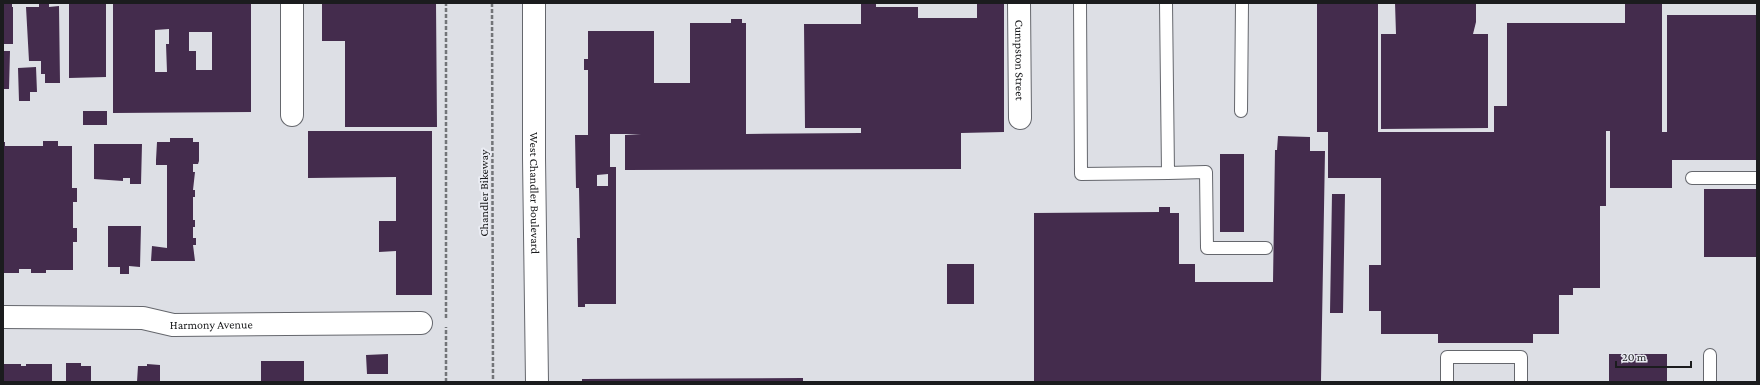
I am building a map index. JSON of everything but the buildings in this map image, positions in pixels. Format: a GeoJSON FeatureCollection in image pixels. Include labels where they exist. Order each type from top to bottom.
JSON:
{"type":"FeatureCollection","features":[{"type":"Feature","properties":{"kind":"street"},"geometry":{"type":"LineString","coordinates":[[292,3],[292,115]]}},
{"type":"Feature","properties":{"kind":"street","name":"West Chandler Boulevard"},"geometry":{"type":"LineString","coordinates":[[534,3],[534,158],[537,382]]}},
{"type":"Feature","properties":{"kind":"street","name":"Cumpston Street"},"geometry":{"type":"LineString","coordinates":[[1020,3],[1020,118]]}},
{"type":"Feature","properties":{"kind":"street","name":"Harmony Avenue"},"geometry":{"type":"LineString","coordinates":[[3,317],[143,318],[174,325],[421,323]]}},
{"type":"Feature","properties":{"kind":"lane"},"geometry":{"type":"LineString","coordinates":[[1080,3],[1081,174],[1206,172],[1207,248],[1266,248]]}},
{"type":"Feature","properties":{"kind":"lane"},"geometry":{"type":"LineString","coordinates":[[1166,3],[1168,173]]}},
{"type":"Feature","properties":{"kind":"lane"},"geometry":{"type":"LineString","coordinates":[[1241,110],[1242,3]]}},
{"type":"Feature","properties":{"kind":"lane"},"geometry":{"type":"LineString","coordinates":[[1692,178],[1757,178]]}},
{"type":"Feature","properties":{"kind":"lane"},"geometry":{"type":"LineString","coordinates":[[1710,355],[1710,382]]}},
{"type":"Feature","properties":{"kind":"lane"},"geometry":{"type":"LineString","coordinates":[[1447,382],[1447,357],[1521,357],[1521,382]]}},
{"type":"Feature","properties":{"kind":"path"},"geometry":{"type":"LineString","coordinates":[[446,3],[446,382]]}},
{"type":"Feature","properties":{"kind":"path","name":"Chandler Bikeway"},"geometry":{"type":"LineString","coordinates":[[492,3],[493,382]]}}]}
